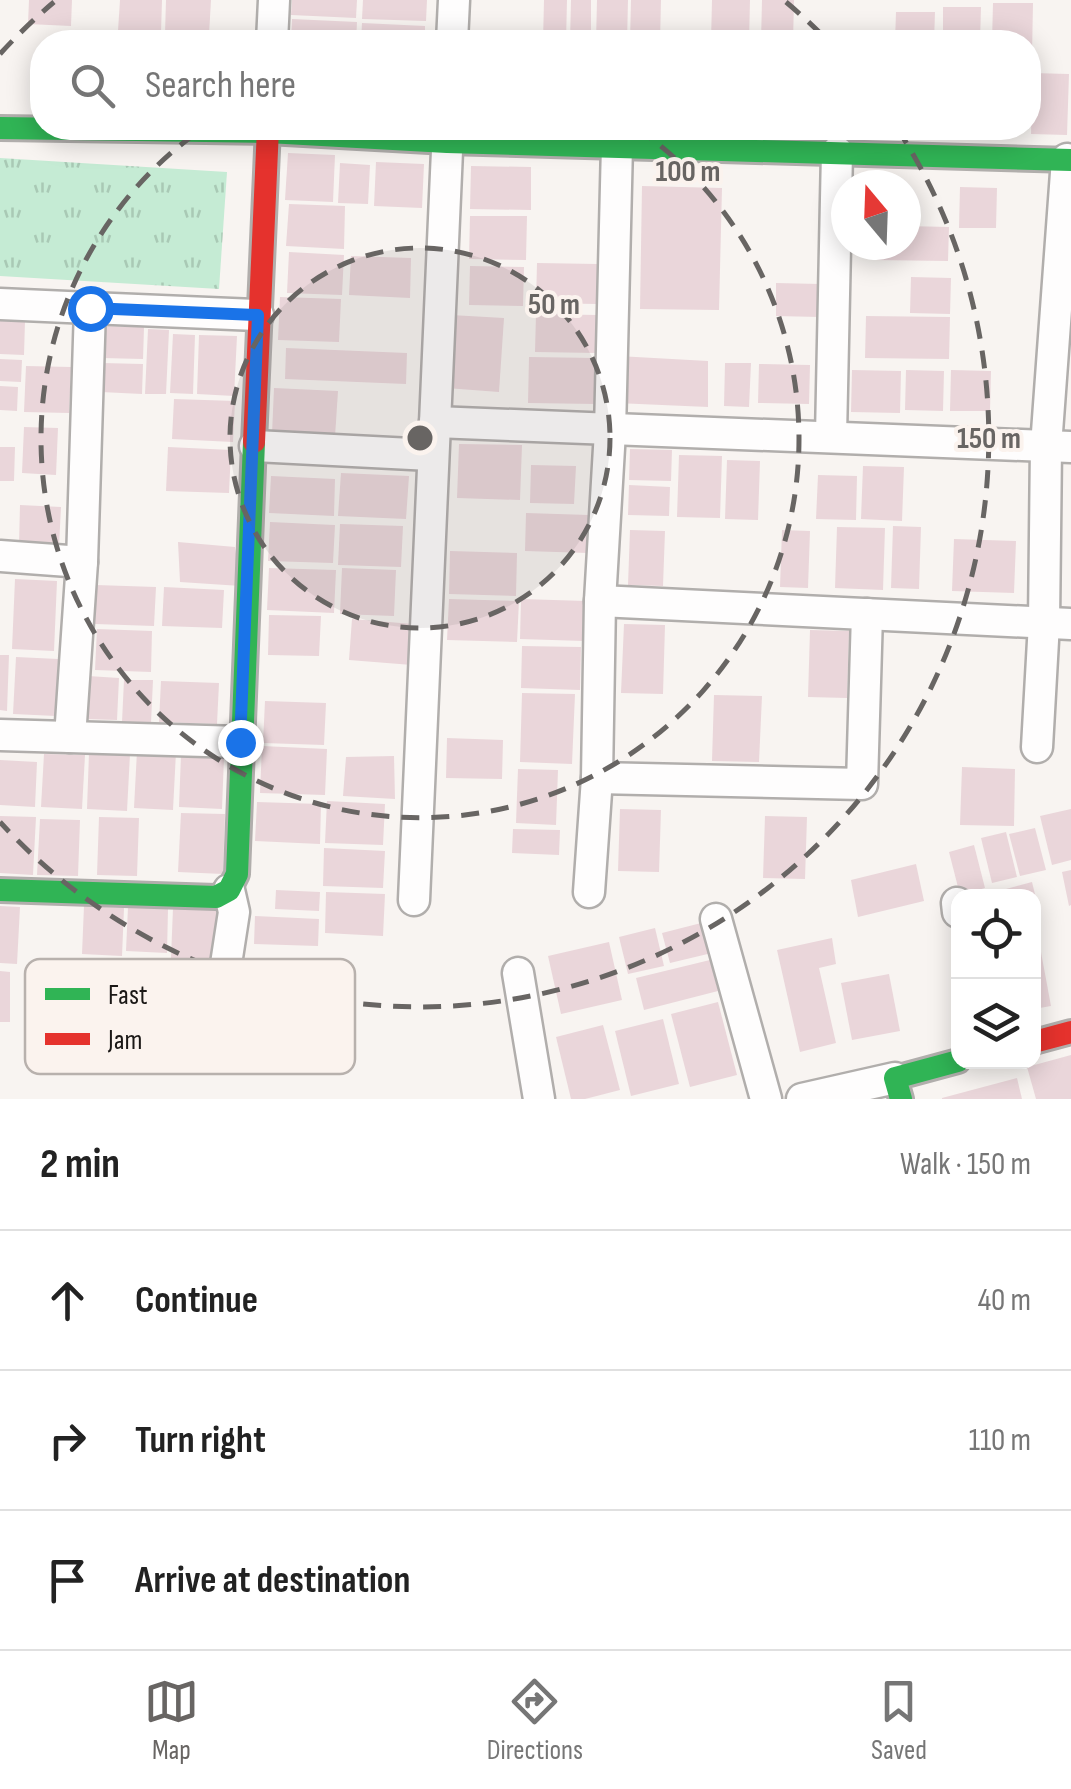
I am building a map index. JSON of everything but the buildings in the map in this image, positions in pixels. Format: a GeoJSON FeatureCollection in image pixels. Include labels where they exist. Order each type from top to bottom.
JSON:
{"type":"FeatureCollection","features":[{"type":"Feature","properties":{"kind":"street"},"geometry":{"type":"LineString","coordinates":[[273,30],[274,0]]}},
{"type":"Feature","properties":{"kind":"street"},"geometry":{"type":"LineString","coordinates":[[453,30],[454,0]]}},
{"type":"Feature","properties":{"kind":"street"},"geometry":{"type":"LineString","coordinates":[[0,128],[30,128]]}},
{"type":"Feature","properties":{"kind":"street"},"geometry":{"type":"LineString","coordinates":[[0,890],[216,897],[229,890],[237,874],[267,140]]}},
{"type":"Feature","properties":{"kind":"street"},"geometry":{"type":"LineString","coordinates":[[414,900],[447,140]]}},
{"type":"Feature","properties":{"kind":"street"},"geometry":{"type":"LineString","coordinates":[[532,140],[1069,160],[1058,447],[1058,624],[1038,747]]}},
{"type":"Feature","properties":{"kind":"street"},"geometry":{"type":"LineString","coordinates":[[590,892],[610,431],[617,145]]}},
{"type":"Feature","properties":{"kind":"street"},"geometry":{"type":"LineString","coordinates":[[830,436],[837,152]]}},
{"type":"Feature","properties":{"kind":"street"},"geometry":{"type":"LineString","coordinates":[[0,304],[258,315]]}},
{"type":"Feature","properties":{"kind":"street"},"geometry":{"type":"LineString","coordinates":[[70,737],[82,562],[90,308]]}},
{"type":"Feature","properties":{"kind":"street"},"geometry":{"type":"LineString","coordinates":[[435,422],[1058,447]]}},
{"type":"Feature","properties":{"kind":"street"},"geometry":{"type":"LineString","coordinates":[[255,446],[431,454]]}},
{"type":"Feature","properties":{"kind":"street"},"geometry":{"type":"LineString","coordinates":[[0,556],[82,562]]}},
{"type":"Feature","properties":{"kind":"street"},"geometry":{"type":"LineString","coordinates":[[600,601],[1058,624]]}},
{"type":"Feature","properties":{"kind":"street"},"geometry":{"type":"LineString","coordinates":[[597,778],[862,784],[867,614]]}},
{"type":"Feature","properties":{"kind":"street"},"geometry":{"type":"LineString","coordinates":[[0,735],[240,742]]}},
{"type":"Feature","properties":{"kind":"street"},"geometry":{"type":"LineString","coordinates":[[227,959],[234,912],[229,890]]}},
{"type":"Feature","properties":{"kind":"street"},"geometry":{"type":"LineString","coordinates":[[716,919],[766,1099]]}},
{"type":"Feature","properties":{"kind":"street"},"geometry":{"type":"LineString","coordinates":[[518,974],[539,1099]]}},
{"type":"Feature","properties":{"kind":"street"},"geometry":{"type":"LineString","coordinates":[[1041,1040],[1071,1032]]}},
{"type":"Feature","properties":{"kind":"street"},"geometry":{"type":"LineString","coordinates":[[802,1099],[898,1088],[951,1064]]}},
{"type":"Feature","properties":{"kind":"green space"},"geometry":{"type":"Polygon","coordinates":[[[0,158],[227,172],[219,289],[0,276],[0,158]]]}},
{"type":"Feature","properties":{"kind":"traffic: fast"},"geometry":{"type":"LineString","coordinates":[[0,128],[30,128]]}},
{"type":"Feature","properties":{"kind":"traffic: fast"},"geometry":{"type":"LineString","coordinates":[[411,140],[1071,160]]}},
{"type":"Feature","properties":{"kind":"traffic: fast"},"geometry":{"type":"LineString","coordinates":[[0,890],[216,897],[229,890],[237,874],[254,442]]}},
{"type":"Feature","properties":{"kind":"traffic: fast"},"geometry":{"type":"LineString","coordinates":[[901,1099],[895,1078],[951,1063]]}},
{"type":"Feature","properties":{"kind":"traffic: jam"},"geometry":{"type":"LineString","coordinates":[[254,442],[267,140]]}},
{"type":"Feature","properties":{"kind":"traffic: jam"},"geometry":{"type":"LineString","coordinates":[[1041,1040],[1071,1032]]}},
{"type":"Feature","properties":{"kind":"route"},"geometry":{"type":"LineString","coordinates":[[90,308],[258,315],[240,742]]}}]}
